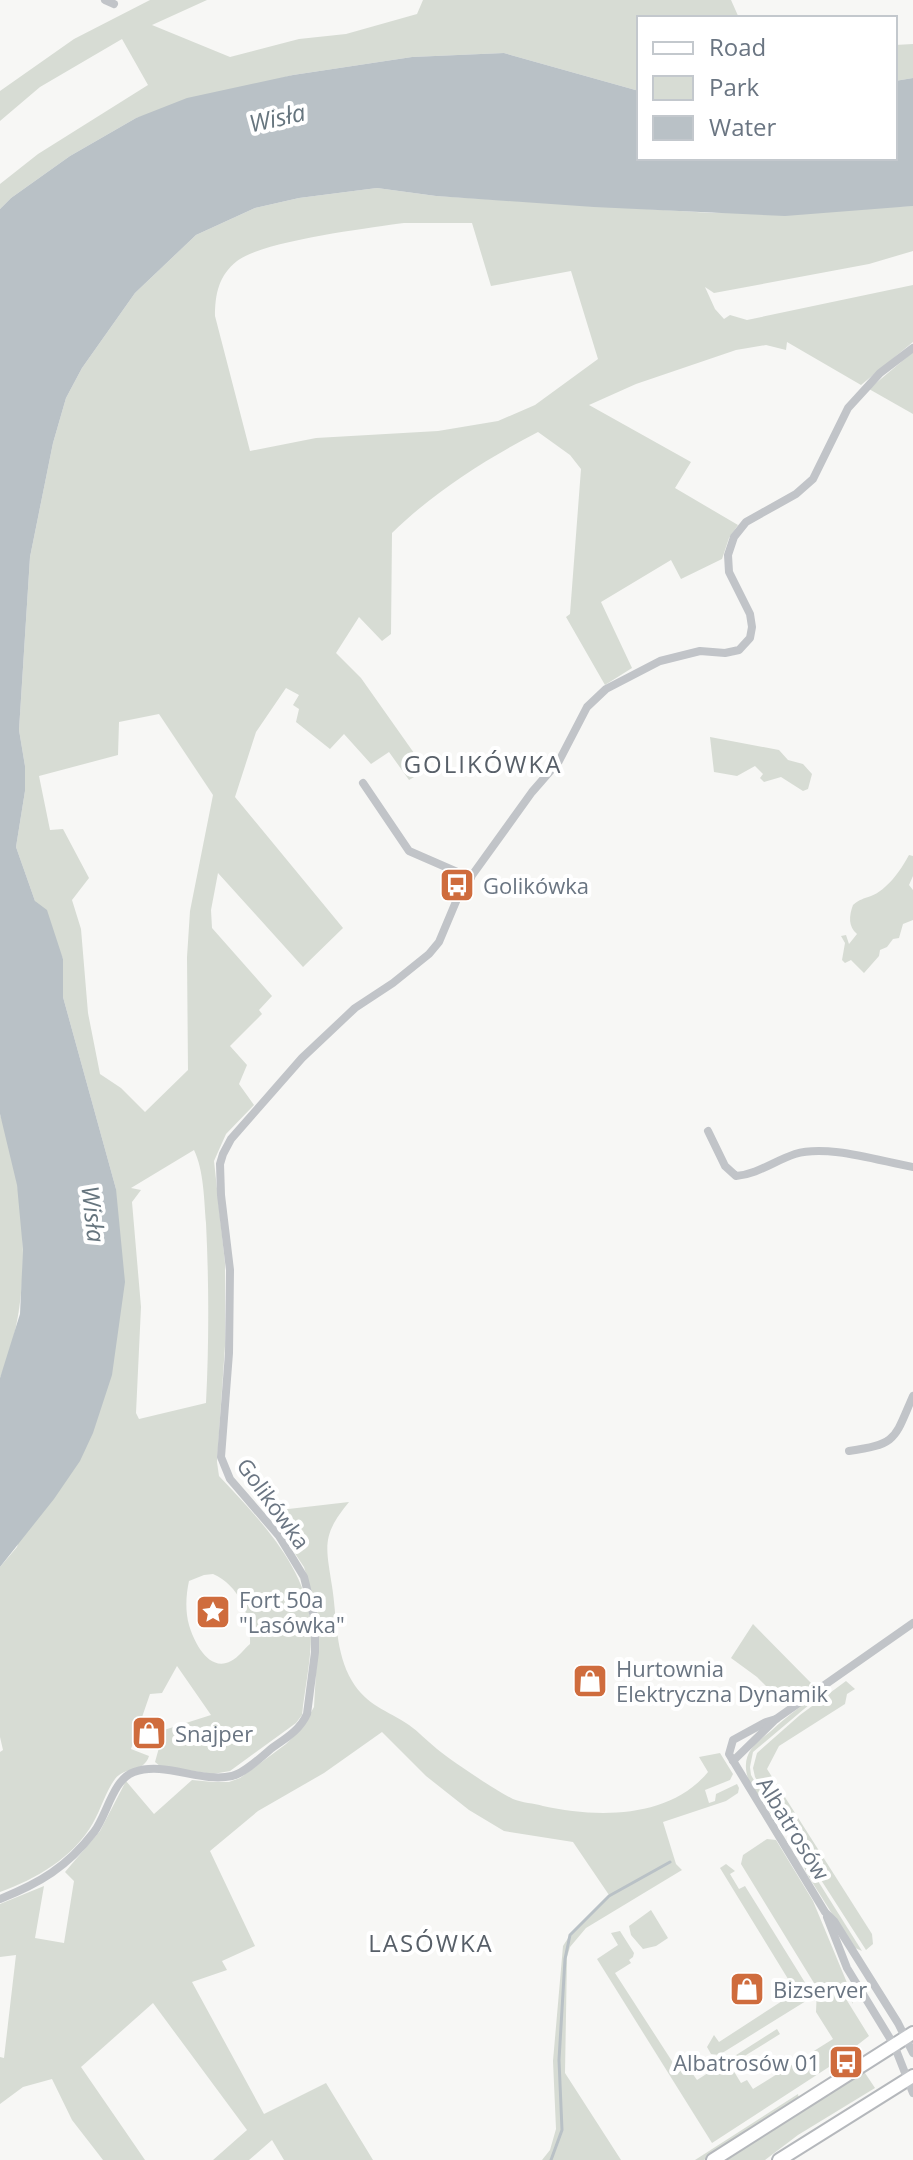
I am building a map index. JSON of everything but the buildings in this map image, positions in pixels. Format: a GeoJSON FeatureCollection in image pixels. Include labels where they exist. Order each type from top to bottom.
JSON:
{"type":"FeatureCollection","features":[{"type":"Feature","properties":{"kind":"main road"},"geometry":{"type":"LineString","coordinates":[[713,2160],[909,2035]]}},
{"type":"Feature","properties":{"kind":"main road"},"geometry":{"type":"LineString","coordinates":[[779,2160],[910,2078]]}},
{"type":"Feature","properties":{"kind":"street"},"geometry":{"type":"LineString","coordinates":[[105,0],[114,4]]}},
{"type":"Feature","properties":{"kind":"street","name":"Golikówka"},"geometry":{"type":"LineString","coordinates":[[0,1899],[35,1885],[64,1864],[95,1831],[120,1784],[130,1774],[150,1769],[209,1777],[236,1775],[302,1724],[307,1714],[315,1621],[304,1577],[279,1536],[230,1479],[221,1457],[229,1353],[230,1270],[220,1164],[231,1139],[302,1058],[355,1008],[429,954],[439,942],[460,892],[532,792],[559,761],[587,707],[606,689],[660,661],[700,651],[725,653],[739,650],[750,638],[750,614],[729,572],[728,555],[734,537],[746,522],[796,494],[813,479],[848,408],[880,373],[913,348]]}},
{"type":"Feature","properties":{"kind":"street"},"geometry":{"type":"LineString","coordinates":[[363,783],[409,851],[471,878]]}},
{"type":"Feature","properties":{"kind":"street"},"geometry":{"type":"LineString","coordinates":[[708,1131],[725,1166],[736,1176],[750,1175],[795,1154],[819,1150],[913,1167]]}},
{"type":"Feature","properties":{"kind":"street"},"geometry":{"type":"LineString","coordinates":[[849,1451],[893,1440],[913,1396]]}},
{"type":"Feature","properties":{"kind":"street","name":"Albatrosów"},"geometry":{"type":"LineString","coordinates":[[731,1757],[776,1719],[913,1623]]}},
{"type":"Feature","properties":{"kind":"street","name":"Albatrosów"},"geometry":{"type":"LineString","coordinates":[[776,1719],[733,1740],[731,1757],[825,1912],[847,1968],[894,2045],[910,2078],[913,2093]]}},
{"type":"Feature","properties":{"kind":"street","name":"Albatrosów"},"geometry":{"type":"LineString","coordinates":[[825,1912],[909,2035],[913,2053]]}},
{"type":"Feature","properties":{"kind":"green space"},"geometry":{"type":"Polygon","coordinates":[[[150,0],[207,0],[152,25],[230,57],[299,39],[346,34],[417,14],[423,0],[731,0],[738,16],[637,16],[637,90],[504,53],[412,57],[293,75],[136,118],[70,156],[0,209],[0,184],[38,154],[148,85],[122,39],[40,87],[0,121],[0,91],[74,39],[150,0]]]}},
{"type":"Feature","properties":{"kind":"green space"},"geometry":{"type":"Polygon","coordinates":[[[913,44],[913,78],[897,81],[897,45],[913,44]]]}},
{"type":"Feature","properties":{"kind":"green space"},"geometry":{"type":"Polygon","coordinates":[[[377,188],[436,196],[712,213],[913,206],[913,251],[869,264],[714,293],[705,287],[715,309],[724,319],[730,315],[747,320],[913,285],[913,342],[861,385],[787,342],[786,350],[766,345],[736,350],[636,384],[589,405],[691,462],[675,488],[738,525],[729,538],[722,559],[681,579],[671,560],[601,602],[632,668],[605,685],[566,617],[570,614],[581,469],[570,455],[538,432],[462,477],[392,533],[391,634],[382,641],[359,617],[336,653],[361,678],[426,770],[409,780],[389,752],[371,764],[344,734],[330,749],[296,722],[299,709],[293,705],[299,695],[286,688],[256,732],[235,797],[343,928],[303,967],[218,873],[211,910],[212,928],[272,996],[259,1010],[262,1014],[230,1046],[247,1065],[239,1084],[254,1105],[226,1134],[214,1161],[225,1263],[225,1346],[217,1462],[219,1476],[278,1544],[301,1584],[311,1628],[302,1715],[296,1723],[230,1771],[213,1774],[160,1766],[155,1762],[164,1730],[211,1715],[177,1666],[162,1693],[150,1694],[131,1749],[149,1756],[147,1761],[115,1779],[93,1823],[64,1857],[40,1874],[0,1892],[0,1752],[3,1750],[0,1737],[0,1567],[17,1547],[116,1189],[63,997],[63,959],[35,901],[16,847],[25,791],[25,766],[19,730],[30,557],[53,443],[66,398],[82,368],[135,293],[196,235],[255,208],[299,198],[377,188]],[[404,223],[317,236],[269,247],[237,261],[226,272],[217,293],[215,316],[250,451],[316,438],[438,431],[498,421],[535,405],[598,359],[571,271],[491,286],[472,223],[404,223]],[[159,714],[119,722],[118,755],[39,776],[50,830],[63,829],[89,878],[72,900],[81,929],[88,1013],[100,1074],[121,1088],[145,1112],[188,1070],[187,957],[190,911],[213,795],[159,714]],[[194,1150],[131,1188],[141,1190],[132,1202],[141,1307],[136,1413],[139,1419],[206,1403],[207,1246],[203,1186],[194,1150]],[[213,1574],[189,1581],[186,1603],[188,1620],[204,1654],[223,1664],[234,1660],[250,1644],[246,1613],[230,1586],[213,1574]]]}},
{"type":"Feature","properties":{"kind":"green space"},"geometry":{"type":"Polygon","coordinates":[[[913,352],[913,414],[869,389],[913,352]]]}},
{"type":"Feature","properties":{"kind":"green space"},"geometry":{"type":"Polygon","coordinates":[[[710,737],[779,750],[788,760],[803,764],[812,774],[808,789],[803,791],[781,777],[764,782],[760,778],[763,774],[755,766],[737,776],[714,772],[710,737]]]}},
{"type":"Feature","properties":{"kind":"green space"},"geometry":{"type":"Polygon","coordinates":[[[909,855],[913,856],[913,876],[909,885],[913,890],[913,920],[903,924],[899,938],[880,950],[879,956],[864,973],[851,960],[845,963],[842,960],[845,943],[841,936],[846,935],[849,944],[857,934],[850,921],[853,905],[883,889],[909,855]]]}},
{"type":"Feature","properties":{"kind":"green space"},"geometry":{"type":"Polygon","coordinates":[[[0,1114],[16,1178],[23,1246],[18,1315],[0,1378],[0,1114]]]}},
{"type":"Feature","properties":{"kind":"green space"},"geometry":{"type":"Polygon","coordinates":[[[349,1502],[330,1533],[328,1561],[342,1658],[352,1681],[371,1702],[409,1725],[474,1776],[520,1801],[586,1812],[609,1813],[653,1807],[692,1787],[708,1772],[699,1757],[720,1753],[733,1774],[730,1780],[705,1790],[709,1803],[715,1801],[716,1794],[737,1784],[739,1788],[738,1793],[726,1801],[663,1822],[676,1864],[682,1870],[586,1928],[570,1947],[567,1957],[565,2073],[621,2160],[542,2160],[550,2150],[556,2129],[553,2061],[563,1946],[609,1895],[573,1842],[504,1831],[469,1810],[426,1776],[382,1732],[324,1773],[258,1811],[210,1851],[255,1946],[222,1961],[227,1970],[192,1982],[264,2114],[326,2083],[373,2160],[284,2160],[272,2140],[249,2160],[213,2160],[247,2130],[153,2003],[81,2067],[145,2160],[103,2160],[72,2120],[52,2079],[23,2087],[0,2104],[0,2057],[4,2058],[16,1955],[0,1957],[0,1904],[44,1886],[35,1938],[64,1943],[74,1881],[65,1872],[100,1831],[126,1781],[154,1814],[192,1780],[229,1782],[240,1778],[286,1744],[302,1728],[314,1707],[319,1620],[304,1567],[270,1516],[271,1511],[349,1502]]]}},
{"type":"Feature","properties":{"kind":"green space"},"geometry":{"type":"Polygon","coordinates":[[[753,1624],[813,1685],[785,1705],[757,1677],[731,1658],[753,1624]]]}},
{"type":"Feature","properties":{"kind":"green space"},"geometry":{"type":"Polygon","coordinates":[[[846,1681],[855,1689],[847,1694],[845,1704],[779,1746],[767,1769],[872,1934],[873,1944],[866,1950],[755,1777],[753,1768],[757,1753],[800,1715],[846,1681]]]}},
{"type":"Feature","properties":{"kind":"green space"},"geometry":{"type":"Polygon","coordinates":[[[821,1691],[823,1693],[753,1752],[751,1775],[773,1815],[750,1784],[747,1757],[759,1741],[821,1691]]]}},
{"type":"Feature","properties":{"kind":"green space"},"geometry":{"type":"Polygon","coordinates":[[[767,1839],[776,1840],[813,1901],[853,2004],[840,1983],[838,1986],[869,2036],[852,2052],[712,2143],[597,1959],[618,1945],[611,1933],[620,1931],[634,1953],[629,1960],[631,1963],[615,1973],[679,2072],[688,2067],[697,2080],[777,2029],[780,2034],[730,2065],[741,2083],[747,2080],[753,2089],[833,2039],[816,2012],[817,1988],[741,1864],[743,1855],[767,1839]]]}},
{"type":"Feature","properties":{"kind":"green space"},"geometry":{"type":"Polygon","coordinates":[[[796,1847],[862,1951],[853,1947],[807,1874],[796,1847]]]}},
{"type":"Feature","properties":{"kind":"green space"},"geometry":{"type":"Polygon","coordinates":[[[726,1864],[735,1871],[730,1874],[739,1889],[745,1886],[809,1989],[806,2001],[719,2055],[711,2054],[707,2047],[714,2035],[719,2042],[796,1992],[720,1868],[726,1864]]]}},
{"type":"Feature","properties":{"kind":"green space"},"geometry":{"type":"Polygon","coordinates":[[[651,1910],[668,1938],[656,1946],[643,1949],[631,1935],[629,1926],[651,1910]]]}},
{"type":"Feature","properties":{"kind":"green space"},"geometry":{"type":"Polygon","coordinates":[[[863,2070],[875,2088],[798,2135],[765,2160],[722,2160],[863,2070]]]}},
{"type":"Feature","properties":{"kind":"green space"},"geometry":{"type":"Polygon","coordinates":[[[798,2094],[799,2100],[704,2160],[695,2160],[798,2094]]]}},
{"type":"Feature","properties":{"kind":"water","name":"Wisła"},"geometry":{"type":"Polygon","coordinates":[[[504,53],[637,90],[637,160],[897,160],[897,81],[913,78],[913,206],[785,216],[594,207],[436,196],[377,188],[299,198],[255,208],[196,235],[135,293],[82,368],[66,398],[53,443],[30,557],[19,730],[25,766],[25,791],[16,847],[35,901],[47,910],[63,959],[63,997],[116,1189],[125,1282],[112,1375],[93,1433],[80,1461],[54,1499],[0,1567],[0,1378],[20,1314],[23,1250],[17,1185],[0,1114],[0,209],[70,156],[136,118],[187,98],[293,75],[412,57],[504,53]]]}},
{"type":"Feature","properties":{"kind":"waterway"},"geometry":{"type":"LineString","coordinates":[[551,2160],[562,2130],[559,2060],[565,1959],[570,1935],[609,1896],[670,1862]]}},
{"type":"Feature","properties":{"kind":"place","name":"Golikówka"},"geometry":{"type":"Point","coordinates":[457,885]}},
{"type":"Feature","properties":{"kind":"place","name":"Fort 50a \"Lasówka\""},"geometry":{"type":"Point","coordinates":[213,1612]}},
{"type":"Feature","properties":{"kind":"place","name":"Hurtownia Elektryczna Dynamik"},"geometry":{"type":"Point","coordinates":[590,1681]}},
{"type":"Feature","properties":{"kind":"place","name":"Snajper"},"geometry":{"type":"Point","coordinates":[149,1733]}},
{"type":"Feature","properties":{"kind":"place","name":"Bizserver"},"geometry":{"type":"Point","coordinates":[747,1989]}},
{"type":"Feature","properties":{"kind":"place","name":"Albatrosów 01"},"geometry":{"type":"Point","coordinates":[846,2062]}},
{"type":"Feature","properties":{"kind":"district","name":"GOLIKÓWKA"},"geometry":{"type":"Point","coordinates":[483,763]}},
{"type":"Feature","properties":{"kind":"district","name":"LASÓWKA"},"geometry":{"type":"Point","coordinates":[431,1942]}}]}
